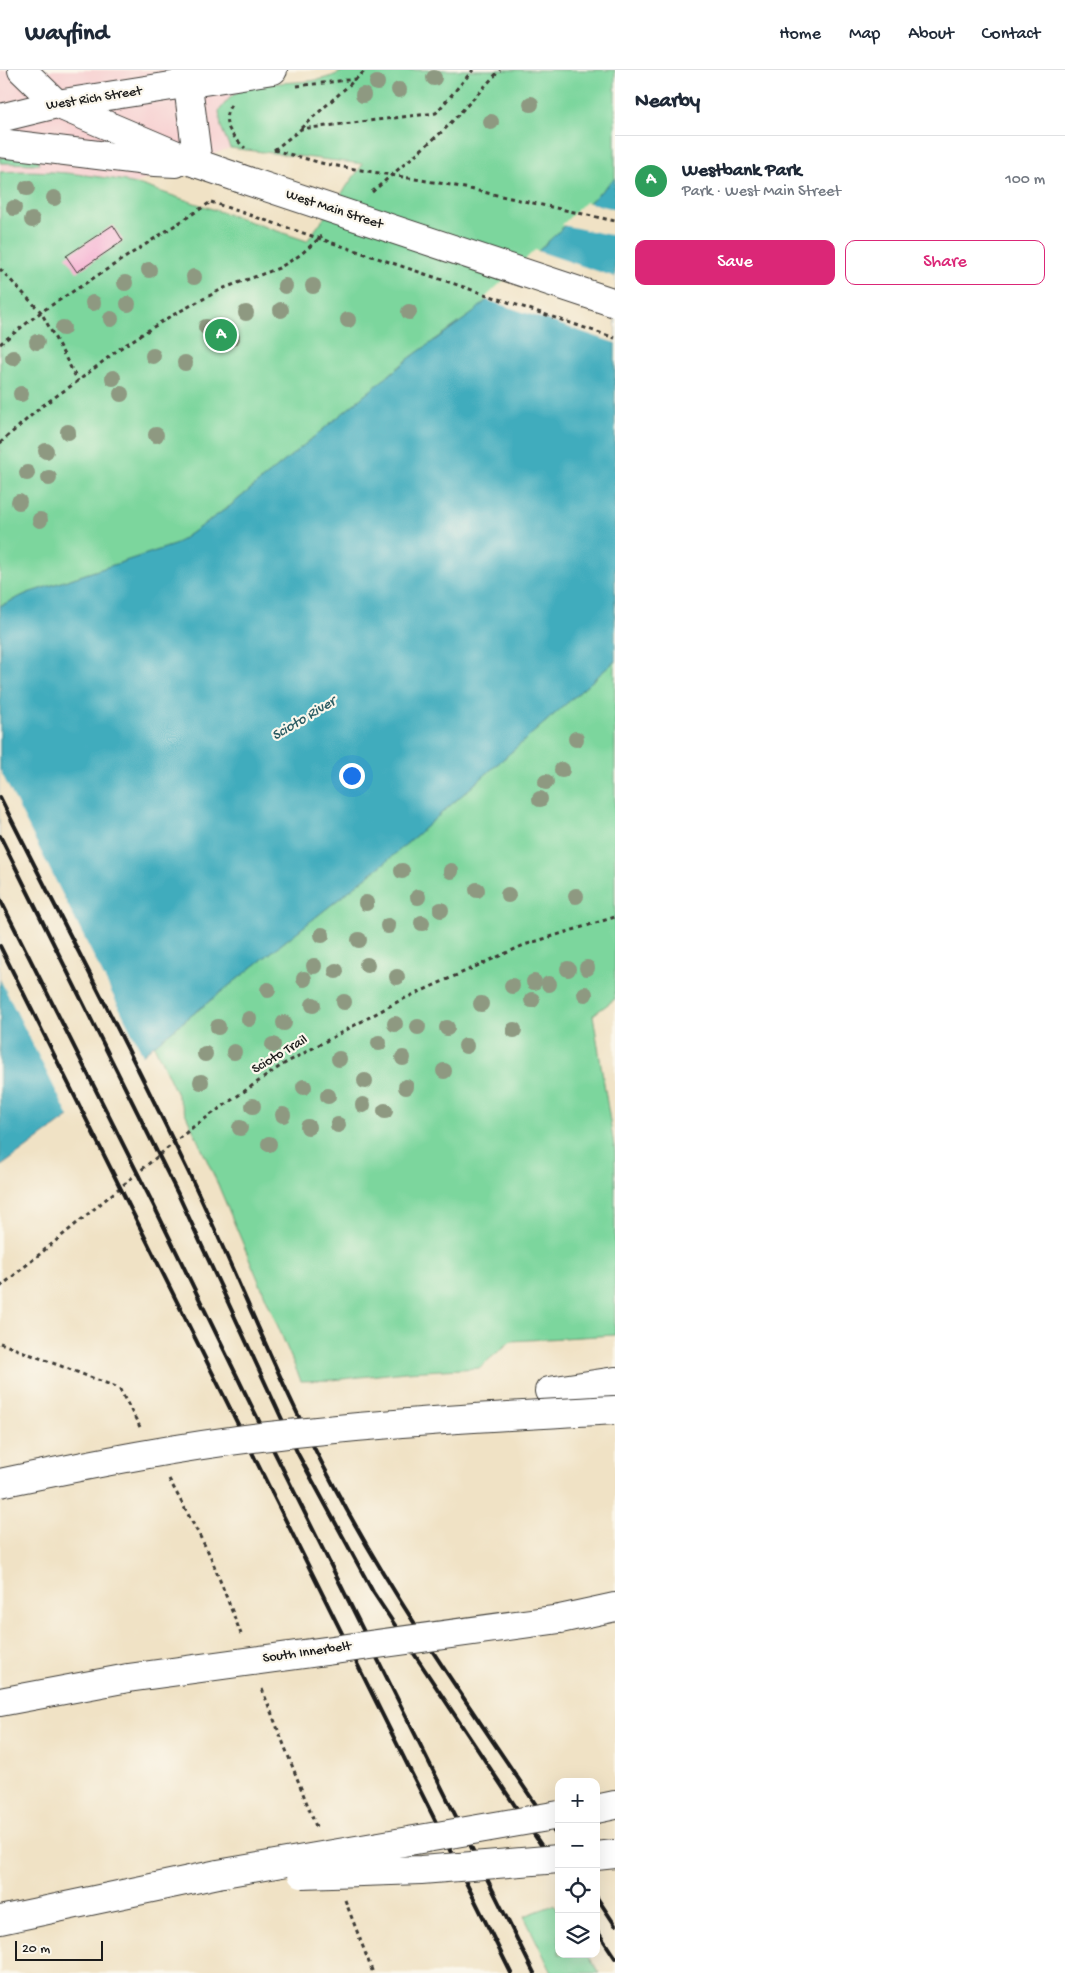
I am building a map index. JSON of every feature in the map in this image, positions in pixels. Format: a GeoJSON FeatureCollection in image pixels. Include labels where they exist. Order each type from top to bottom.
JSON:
{"type":"FeatureCollection","features":[{"type":"Feature","properties":{"kind":"main road"},"geometry":{"type":"LineString","coordinates":[[22,70],[57,104]]}},
{"type":"Feature","properties":{"kind":"main road","name":"West Rich Street"},"geometry":{"type":"LineString","coordinates":[[0,118],[187,77],[273,70]]}},
{"type":"Feature","properties":{"kind":"main road"},"geometry":{"type":"LineString","coordinates":[[0,143],[155,162],[198,164],[187,77]]}},
{"type":"Feature","properties":{"kind":"main road","name":"West Main Street"},"geometry":{"type":"LineString","coordinates":[[57,104],[198,164],[615,303]]}},
{"type":"Feature","properties":{"kind":"main road"},"geometry":{"type":"LineString","coordinates":[[549,1391],[615,1381]]}},
{"type":"Feature","properties":{"kind":"main road"},"geometry":{"type":"LineString","coordinates":[[0,1483],[112,1460],[279,1435],[446,1420],[615,1410]]}},
{"type":"Feature","properties":{"kind":"main road"},"geometry":{"type":"LineString","coordinates":[[560,1619],[615,1607]]}},
{"type":"Feature","properties":{"kind":"main road","name":"South Innerbelt"},"geometry":{"type":"LineString","coordinates":[[0,1702],[128,1678],[560,1619],[615,1614]]}},
{"type":"Feature","properties":{"kind":"main road"},"geometry":{"type":"LineString","coordinates":[[600,1808],[615,1805]]}},
{"type":"Feature","properties":{"kind":"main road"},"geometry":{"type":"LineString","coordinates":[[0,1920],[218,1874],[555,1816]]}},
{"type":"Feature","properties":{"kind":"main road"},"geometry":{"type":"LineString","coordinates":[[600,1856],[615,1854]]}},
{"type":"Feature","properties":{"kind":"main road"},"geometry":{"type":"LineString","coordinates":[[218,1874],[294,1874],[420,1870],[555,1858]]}},
{"type":"Feature","properties":{"kind":"path"},"geometry":{"type":"LineString","coordinates":[[366,70],[301,129],[274,150],[325,164],[451,185],[615,221]]}},
{"type":"Feature","properties":{"kind":"path"},"geometry":{"type":"LineString","coordinates":[[301,129],[436,113],[473,70]]}},
{"type":"Feature","properties":{"kind":"path"},"geometry":{"type":"LineString","coordinates":[[296,86],[356,79]]}},
{"type":"Feature","properties":{"kind":"path"},"geometry":{"type":"LineString","coordinates":[[235,100],[227,111],[227,124],[232,136],[247,150]]}},
{"type":"Feature","properties":{"kind":"path"},"geometry":{"type":"LineString","coordinates":[[0,344],[41,312],[211,202],[615,338]]}},
{"type":"Feature","properties":{"kind":"path"},"geometry":{"type":"LineString","coordinates":[[0,269],[41,312],[78,381]]}},
{"type":"Feature","properties":{"kind":"path"},"geometry":{"type":"LineString","coordinates":[[0,443],[42,406],[119,349],[169,317]]}},
{"type":"Feature","properties":{"kind":"path","name":"Scioto Trail"},"geometry":{"type":"LineString","coordinates":[[0,1287],[193,1126],[282,1065],[399,1001],[524,945],[615,917]]}},
{"type":"Feature","properties":{"kind":"path"},"geometry":{"type":"LineString","coordinates":[[0,1343],[119,1388],[143,1432]]}},
{"type":"Feature","properties":{"kind":"path"},"geometry":{"type":"LineString","coordinates":[[167,1476],[210,1555],[243,1638]]}},
{"type":"Feature","properties":{"kind":"path"},"geometry":{"type":"LineString","coordinates":[[261,1685],[319,1834]]}},
{"type":"Feature","properties":{"kind":"path"},"geometry":{"type":"LineString","coordinates":[[344,1899],[373,1973]]}},
{"type":"Feature","properties":{"kind":"shaded area"},"geometry":{"type":"Polygon","coordinates":[[[0,70],[251,70],[256,85],[221,127],[230,148],[136,183],[57,177],[0,180],[0,70]]]}},
{"type":"Feature","properties":{"kind":"green space"},"geometry":{"type":"Polygon","coordinates":[[[344,70],[615,70],[615,178],[473,313],[411,357],[230,506],[174,545],[28,593],[0,606],[0,172],[32,171],[63,173],[126,181],[307,241],[363,164],[230,148],[221,127],[219,111],[230,98],[242,89],[270,84],[317,80],[344,70]]]}},
{"type":"Feature","properties":{"kind":"green space"},"geometry":{"type":"Polygon","coordinates":[[[0,157],[38,158],[39,164],[0,163],[0,157]]]}},
{"type":"Feature","properties":{"kind":"green space"},"geometry":{"type":"Polygon","coordinates":[[[615,661],[615,999],[593,1015],[615,1152],[615,1335],[511,1341],[479,1368],[301,1381],[216,1180],[154,1045],[388,860],[615,661]]]}},
{"type":"Feature","properties":{"kind":"green space"},"geometry":{"type":"Polygon","coordinates":[[[554,1905],[555,1958],[590,1958],[600,1973],[552,1973],[524,1916],[554,1905]]]}},
{"type":"Feature","properties":{"kind":"water","name":"Scioto River"},"geometry":{"type":"Polygon","coordinates":[[[615,178],[615,661],[388,860],[154,1045],[77,1111],[0,1167],[0,606],[28,593],[174,545],[230,506],[411,357],[473,313],[615,178]]]}},
{"type":"Feature","properties":{"kind":"pier"},"geometry":{"type":"Polygon","coordinates":[[[585,202],[615,209],[615,236],[562,225],[585,202]]]}},
{"type":"Feature","properties":{"kind":"pier"},"geometry":{"type":"Polygon","coordinates":[[[535,250],[615,277],[615,343],[484,299],[535,250]]]}},
{"type":"Feature","properties":{"kind":"pier"},"geometry":{"type":"Polygon","coordinates":[[[0,770],[144,1057],[70,1119],[0,979],[0,770]]]}},
{"type":"Feature","properties":{"kind":"building"},"geometry":{"type":"Polygon","coordinates":[[[113,225],[123,241],[77,272],[66,256],[113,225]]]}},
{"type":"Feature","properties":{"kind":"railway"},"geometry":{"type":"LineString","coordinates":[[0,797],[195,1186],[297,1414],[335,1488],[360,1534],[414,1623],[555,1833]]}},
{"type":"Feature","properties":{"kind":"railway"},"geometry":{"type":"LineString","coordinates":[[0,836],[178,1194],[298,1454],[373,1592],[556,1868]]}},
{"type":"Feature","properties":{"kind":"railway"},"geometry":{"type":"LineString","coordinates":[[0,899],[534,1973]]}},
{"type":"Feature","properties":{"kind":"railway"},"geometry":{"type":"LineString","coordinates":[[0,946],[511,1973]]}},
{"type":"Feature","properties":{"kind":"railway"},"geometry":{"type":"LineString","coordinates":[[600,1902],[615,1925]]}},
{"type":"Feature","properties":{"kind":"railway"},"geometry":{"type":"LineString","coordinates":[[600,1935],[615,1958]]}},
{"type":"Feature","properties":{"kind":"place","name":"Westbank Park"},"geometry":{"type":"Point","coordinates":[221,335]}}]}
